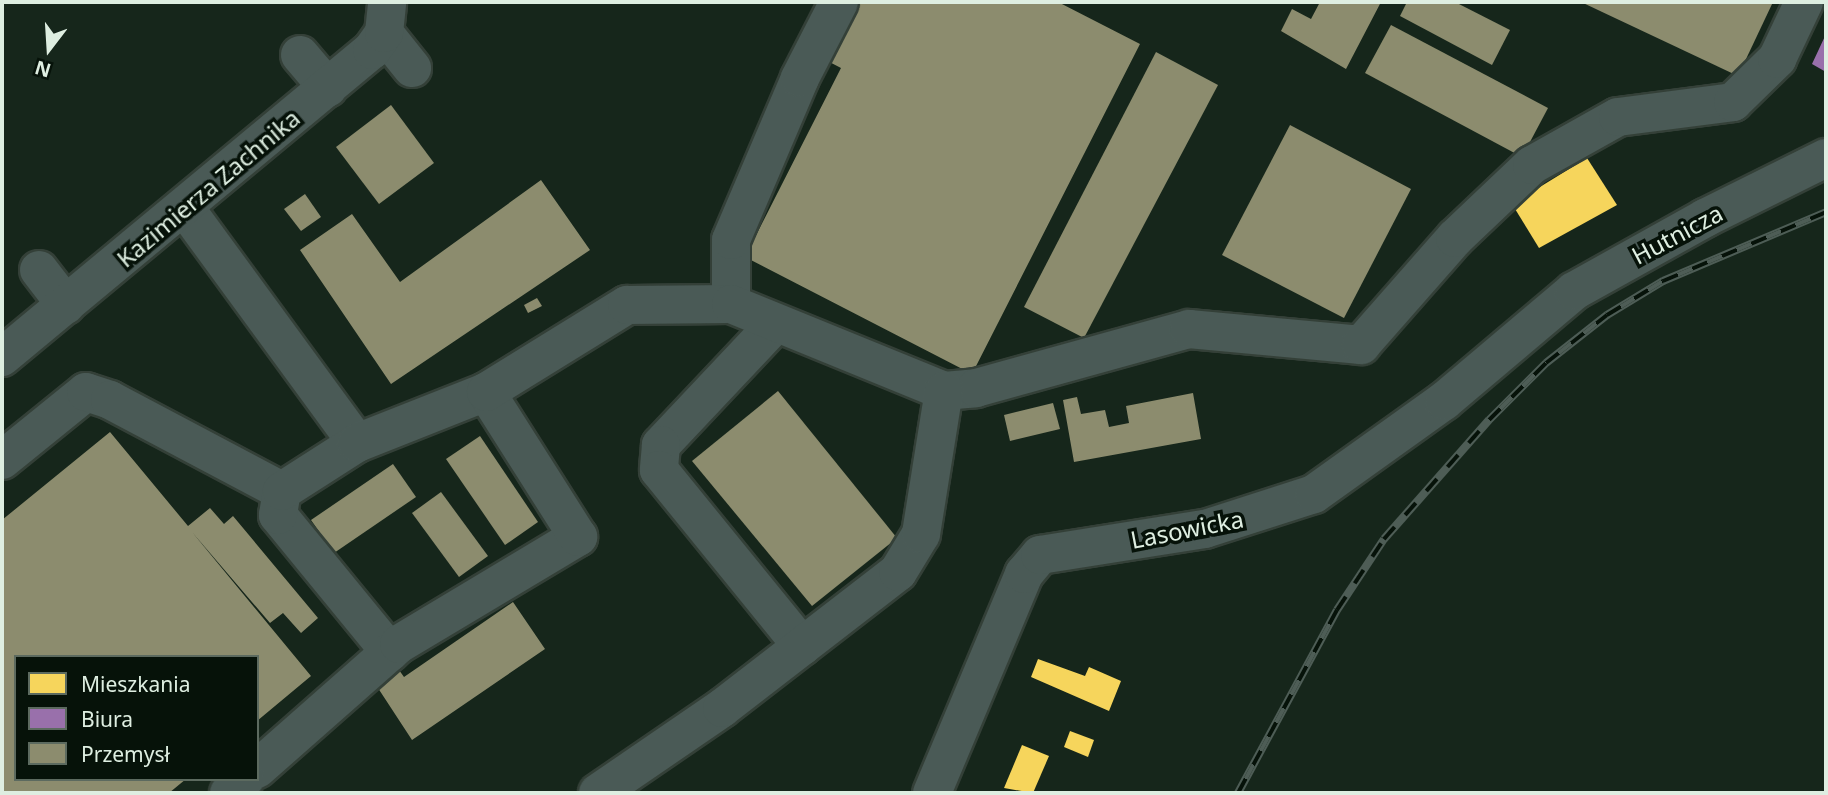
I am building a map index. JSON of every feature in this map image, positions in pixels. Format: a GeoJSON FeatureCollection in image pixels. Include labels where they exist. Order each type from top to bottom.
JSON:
{"type":"FeatureCollection","features":[{"type":"Feature","properties":{"kind":"street"},"geometry":{"type":"LineString","coordinates":[[731,304],[731,240],[800,78],[839,2]]}},
{"type":"Feature","properties":{"kind":"street"},"geometry":{"type":"LineString","coordinates":[[390,652],[278,515],[282,491],[357,443],[486,392],[628,305],[731,304],[944,391],[976,387],[1189,329],[1361,345],[1455,238],[1532,165],[1618,117],[1733,102],[1777,59],[1804,2]]}},
{"type":"Feature","properties":{"kind":"street"},"geometry":{"type":"LineString","coordinates":[[386,17],[412,68]]}},
{"type":"Feature","properties":{"kind":"street","name":"Kazimierza Zachnika"},"geometry":{"type":"LineString","coordinates":[[2,357],[185,208],[372,50],[386,17]]}},
{"type":"Feature","properties":{"kind":"street"},"geometry":{"type":"LineString","coordinates":[[300,55],[328,88]]}},
{"type":"Feature","properties":{"kind":"street","name":"Hutnicza"},"geometry":{"type":"LineString","coordinates":[[1535,321],[1617,266],[1826,158]]}},
{"type":"Feature","properties":{"kind":"street"},"geometry":{"type":"LineString","coordinates":[[185,208],[357,443]]}},
{"type":"Feature","properties":{"kind":"street"},"geometry":{"type":"LineString","coordinates":[[39,270],[66,304]]}},
{"type":"Feature","properties":{"kind":"street","name":"Lasowicka"},"geometry":{"type":"LineString","coordinates":[[932,793],[1024,574],[1040,555],[1205,529],[1314,494],[1444,401],[1535,321]]}},
{"type":"Feature","properties":{"kind":"street"},"geometry":{"type":"LineString","coordinates":[[776,323],[661,445],[659,470],[802,646]]}},
{"type":"Feature","properties":{"kind":"street"},"geometry":{"type":"LineString","coordinates":[[598,793],[802,646],[898,572],[921,534],[944,391]]}},
{"type":"Feature","properties":{"kind":"street"},"geometry":{"type":"LineString","coordinates":[[2,460],[86,392],[110,400],[282,491]]}},
{"type":"Feature","properties":{"kind":"street"},"geometry":{"type":"LineString","coordinates":[[259,767],[390,652],[578,537],[486,392]]}},
{"type":"Feature","properties":{"kind":"street"},"geometry":{"type":"LineString","coordinates":[[229,793],[243,781]]}},
{"type":"Feature","properties":{"kind":"building: Mieszkania"},"geometry":{"type":"Polygon","coordinates":[[[1587,158],[1617,205],[1539,248],[1512,204],[1587,158]]]}},
{"type":"Feature","properties":{"kind":"building: Mieszkania"},"geometry":{"type":"Polygon","coordinates":[[[1038,659],[1085,676],[1089,667],[1121,681],[1109,711],[1031,677],[1038,659]]]}},
{"type":"Feature","properties":{"kind":"building: Mieszkania"},"geometry":{"type":"Polygon","coordinates":[[[1070,731],[1094,740],[1088,757],[1064,747],[1070,731]]]}},
{"type":"Feature","properties":{"kind":"building: Mieszkania"},"geometry":{"type":"Polygon","coordinates":[[[1022,745],[1049,756],[1033,793],[1004,788],[1022,745]]]}},
{"type":"Feature","properties":{"kind":"building: Biura"},"geometry":{"type":"Polygon","coordinates":[[[1826,34],[1826,72],[1812,64],[1826,34]]]}},
{"type":"Feature","properties":{"kind":"building: Przemysł"},"geometry":{"type":"Polygon","coordinates":[[[857,2],[1058,2],[1140,44],[972,374],[745,257],[841,68],[814,54],[857,2]]]}},
{"type":"Feature","properties":{"kind":"building: Przemysł"},"geometry":{"type":"Polygon","coordinates":[[[1320,2],[1381,2],[1346,69],[1281,31],[1292,9],[1311,19],[1320,2]]]}},
{"type":"Feature","properties":{"kind":"building: Przemysł"},"geometry":{"type":"Polygon","coordinates":[[[1407,2],[1455,2],[1510,30],[1492,65],[1400,16],[1407,2]]]}},
{"type":"Feature","properties":{"kind":"building: Przemysł"},"geometry":{"type":"Polygon","coordinates":[[[1581,2],[1773,2],[1738,76],[1581,2]]]}},
{"type":"Feature","properties":{"kind":"building: Przemysł"},"geometry":{"type":"Polygon","coordinates":[[[1391,25],[1548,108],[1522,157],[1365,73],[1391,25]]]}},
{"type":"Feature","properties":{"kind":"building: Przemysł"},"geometry":{"type":"Polygon","coordinates":[[[1156,52],[1218,85],[1084,338],[1024,307],[1156,52]]]}},
{"type":"Feature","properties":{"kind":"building: Przemysł"},"geometry":{"type":"Polygon","coordinates":[[[391,105],[434,163],[379,204],[336,147],[391,105]]]}},
{"type":"Feature","properties":{"kind":"building: Przemysł"},"geometry":{"type":"Polygon","coordinates":[[[1290,125],[1411,189],[1344,318],[1222,255],[1290,125]]]}},
{"type":"Feature","properties":{"kind":"building: Przemysł"},"geometry":{"type":"Polygon","coordinates":[[[541,180],[590,250],[391,384],[300,250],[352,214],[400,282],[541,180]]]}},
{"type":"Feature","properties":{"kind":"building: Przemysł"},"geometry":{"type":"Polygon","coordinates":[[[305,194],[321,217],[301,231],[284,209],[305,194]]]}},
{"type":"Feature","properties":{"kind":"building: Przemysł"},"geometry":{"type":"Polygon","coordinates":[[[537,298],[542,306],[528,313],[524,305],[537,298]]]}},
{"type":"Feature","properties":{"kind":"building: Przemysł"},"geometry":{"type":"Polygon","coordinates":[[[778,391],[897,538],[812,606],[692,461],[778,391]]]}},
{"type":"Feature","properties":{"kind":"building: Przemysł"},"geometry":{"type":"Polygon","coordinates":[[[1193,393],[1201,439],[1074,462],[1063,400],[1077,397],[1081,414],[1105,410],[1109,427],[1129,423],[1126,406],[1193,393]]]}},
{"type":"Feature","properties":{"kind":"building: Przemysł"},"geometry":{"type":"Polygon","coordinates":[[[1053,403],[1060,429],[1010,441],[1004,415],[1053,403]]]}},
{"type":"Feature","properties":{"kind":"building: Przemysł"},"geometry":{"type":"Polygon","coordinates":[[[110,432],[188,526],[210,508],[224,524],[233,516],[318,618],[301,633],[283,613],[270,623],[192,532],[311,676],[259,719],[259,655],[14,655],[14,781],[184,781],[169,793],[2,793],[2,520],[110,432]]]}},
{"type":"Feature","properties":{"kind":"building: Przemysł"},"geometry":{"type":"Polygon","coordinates":[[[480,436],[538,522],[505,545],[446,459],[480,436]]]}},
{"type":"Feature","properties":{"kind":"building: Przemysł"},"geometry":{"type":"Polygon","coordinates":[[[393,464],[416,497],[334,553],[311,520],[393,464]]]}},
{"type":"Feature","properties":{"kind":"building: Przemysł"},"geometry":{"type":"Polygon","coordinates":[[[441,492],[488,556],[459,577],[412,513],[441,492]]]}},
{"type":"Feature","properties":{"kind":"building: Przemysł"},"geometry":{"type":"Polygon","coordinates":[[[513,602],[545,649],[412,740],[376,685],[399,670],[404,677],[513,602]]]}},
{"type":"Feature","properties":{"kind":"railway"},"geometry":{"type":"LineString","coordinates":[[1238,793],[1337,610],[1384,539],[1489,420],[1546,363],[1607,315],[1663,281],[1826,212]]}}]}
